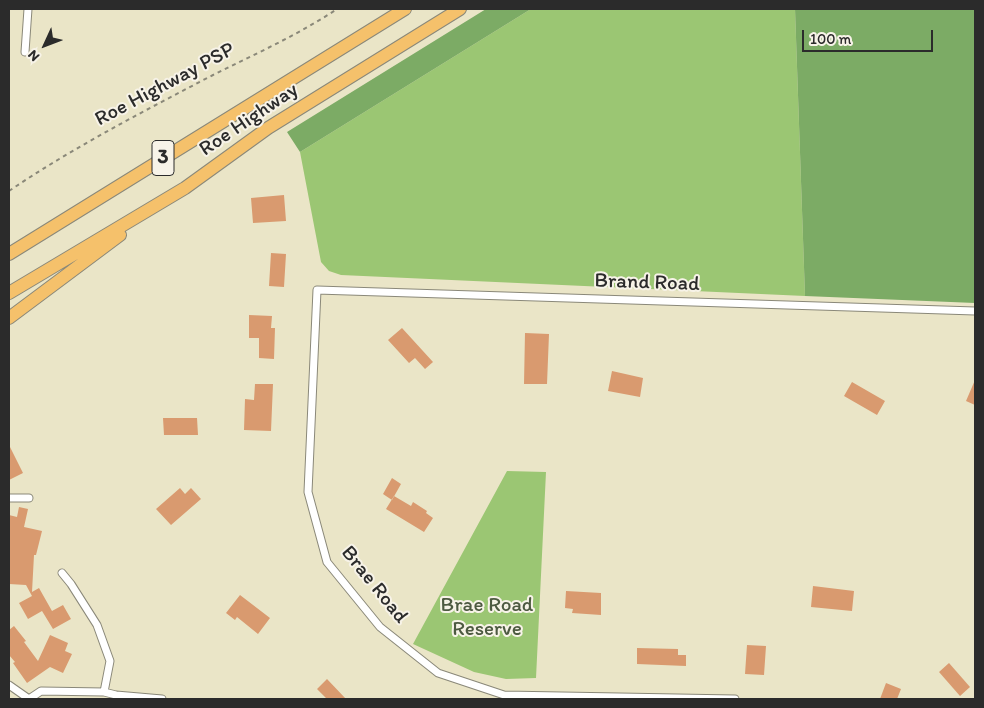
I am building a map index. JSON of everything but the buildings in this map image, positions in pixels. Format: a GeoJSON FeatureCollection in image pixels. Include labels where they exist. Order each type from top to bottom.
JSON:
{"type":"FeatureCollection","features":[{"type":"Feature","properties":{"kind":"highway","name":"Roe Highway"},"geometry":{"type":"LineString","coordinates":[[9,254],[405,9]]}},
{"type":"Feature","properties":{"kind":"highway","name":"Roe Highway"},"geometry":{"type":"LineString","coordinates":[[9,293],[185,188],[268,128],[460,9]]}},
{"type":"Feature","properties":{"kind":"highway"},"geometry":{"type":"LineString","coordinates":[[9,318],[185,188]]}},
{"type":"Feature","properties":{"kind":"highway"},"geometry":{"type":"LineString","coordinates":[[9,247],[57,224]]}},
{"type":"Feature","properties":{"kind":"street"},"geometry":{"type":"LineString","coordinates":[[25,52],[28,9]]}},
{"type":"Feature","properties":{"kind":"street","name":"Brand Road"},"geometry":{"type":"LineString","coordinates":[[317,290],[975,311]]}},
{"type":"Feature","properties":{"kind":"street","name":"Brae Road"},"geometry":{"type":"LineString","coordinates":[[317,290],[308,492],[328,562],[380,627],[438,673],[504,695],[735,699]]}},
{"type":"Feature","properties":{"kind":"street"},"geometry":{"type":"LineString","coordinates":[[9,498],[30,498]]}},
{"type":"Feature","properties":{"kind":"street"},"geometry":{"type":"LineString","coordinates":[[62,573],[97,625],[110,661],[104,692]]}},
{"type":"Feature","properties":{"kind":"street"},"geometry":{"type":"LineString","coordinates":[[9,685],[29,699],[41,691],[104,692],[116,695],[162,699]]}},
{"type":"Feature","properties":{"kind":"path","name":"Roe Highway PSP"},"geometry":{"type":"LineString","coordinates":[[9,191],[43,168],[152,106],[313,26],[337,9]]}},
{"type":"Feature","properties":{"kind":"green space"},"geometry":{"type":"Polygon","coordinates":[[[486,9],[531,9],[300,152],[287,132],[486,9]]]}},
{"type":"Feature","properties":{"kind":"green space"},"geometry":{"type":"Polygon","coordinates":[[[531,9],[795,9],[805,296],[341,275],[329,271],[321,262],[300,152],[531,9]]]}},
{"type":"Feature","properties":{"kind":"green space"},"geometry":{"type":"Polygon","coordinates":[[[795,9],[975,9],[975,303],[805,296],[795,9]]]}},
{"type":"Feature","properties":{"kind":"green space","name":"Brae Road Reserve"},"geometry":{"type":"Polygon","coordinates":[[[507,471],[546,472],[536,678],[506,679],[474,672],[413,644],[507,471]]]}}]}
